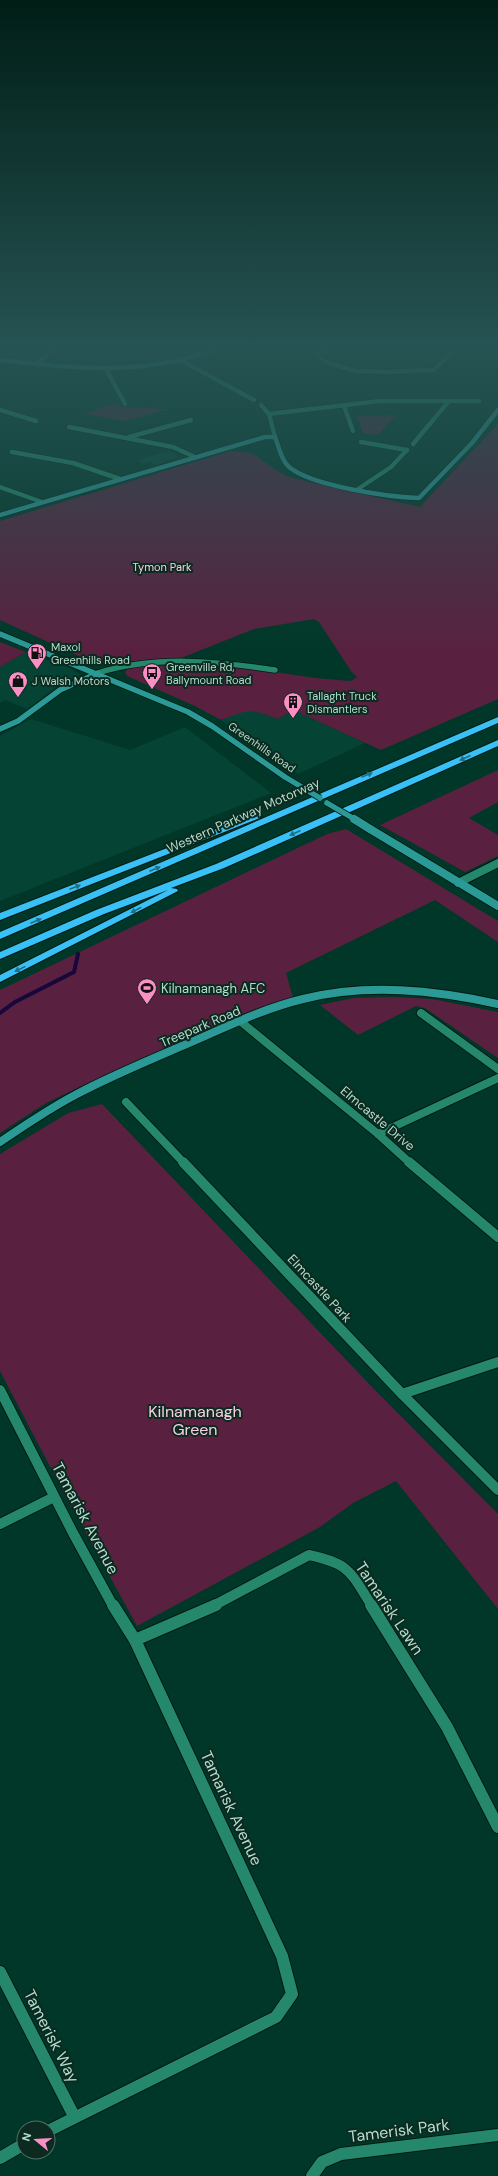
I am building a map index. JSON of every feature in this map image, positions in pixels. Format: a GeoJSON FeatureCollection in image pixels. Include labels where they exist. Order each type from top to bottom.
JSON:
{"type":"FeatureCollection","features":[{"type":"Feature","properties":{"kind":"highway","name":"Western Parkway Motorway"},"geometry":{"type":"LineString","coordinates":[[0,936],[208,846],[332,790],[498,720]]}},
{"type":"Feature","properties":{"kind":"highway"},"geometry":{"type":"LineString","coordinates":[[0,956],[100,912],[220,866],[498,743]]}},
{"type":"Feature","properties":{"kind":"highway"},"geometry":{"type":"LineString","coordinates":[[0,917],[290,803],[332,790]]}},
{"type":"Feature","properties":{"kind":"highway"},"geometry":{"type":"LineString","coordinates":[[0,979],[220,866]]}},
{"type":"Feature","properties":{"kind":"street"},"geometry":{"type":"LineString","coordinates":[[177,450],[195,457]]}},
{"type":"Feature","properties":{"kind":"street"},"geometry":{"type":"LineString","coordinates":[[0,515],[221,450]]}},
{"type":"Feature","properties":{"kind":"street"},"geometry":{"type":"LineString","coordinates":[[279,450],[283,461],[294,470],[316,479],[393,496],[419,498],[466,450]]}},
{"type":"Feature","properties":{"kind":"street"},"geometry":{"type":"LineString","coordinates":[[358,488],[391,467],[407,450],[404,450]]}},
{"type":"Feature","properties":{"kind":"street"},"geometry":{"type":"LineString","coordinates":[[12,452],[73,463],[120,479]]}},
{"type":"Feature","properties":{"kind":"street"},"geometry":{"type":"LineString","coordinates":[[0,486],[42,502]]}},
{"type":"Feature","properties":{"kind":"street","name":"Greenhills Road"},"geometry":{"type":"LineString","coordinates":[[0,634],[98,673],[188,712],[212,726],[285,777],[498,906]]}},
{"type":"Feature","properties":{"kind":"street"},"geometry":{"type":"LineString","coordinates":[[0,729],[18,721],[60,690],[98,673],[124,665],[224,662],[275,670]]}},
{"type":"Feature","properties":{"kind":"street"},"geometry":{"type":"LineString","coordinates":[[458,883],[498,863]]}},
{"type":"Feature","properties":{"kind":"street","name":"Treepark Road"},"geometry":{"type":"LineString","coordinates":[[0,1142],[88,1088],[240,1021],[302,1000],[338,992],[380,989],[420,989],[460,995],[498,1004]]}},
{"type":"Feature","properties":{"kind":"street"},"geometry":{"type":"LineString","coordinates":[[421,1013],[498,1069]]}},
{"type":"Feature","properties":{"kind":"street","name":"Elmcastle Drive"},"geometry":{"type":"LineString","coordinates":[[240,1021],[378,1134],[438,1188],[494,1228],[498,1237]]}},
{"type":"Feature","properties":{"kind":"street"},"geometry":{"type":"LineString","coordinates":[[378,1134],[498,1078]]}},
{"type":"Feature","properties":{"kind":"street","name":"Elmcastle Park"},"geometry":{"type":"LineString","coordinates":[[126,1102],[402,1394],[498,1490]]}},
{"type":"Feature","properties":{"kind":"street"},"geometry":{"type":"LineString","coordinates":[[402,1394],[498,1362]]}},
{"type":"Feature","properties":{"kind":"street","name":"Tamarisk Avenue"},"geometry":{"type":"LineString","coordinates":[[0,1390],[16,1418],[54,1497],[118,1613],[135,1640],[282,1956],[292,1994],[276,2017],[74,2116],[56,2126]]}},
{"type":"Feature","properties":{"kind":"street"},"geometry":{"type":"LineString","coordinates":[[0,1524],[54,1497]]}},
{"type":"Feature","properties":{"kind":"street","name":"Tamarisk Lawn"},"geometry":{"type":"LineString","coordinates":[[135,1640],[224,1601],[310,1555],[332,1560],[347,1568],[425,1689],[485,1798],[498,1827]]}},
{"type":"Feature","properties":{"kind":"street","name":"Tamerisk Way"},"geometry":{"type":"LineString","coordinates":[[0,1972],[74,2116]]}},
{"type":"Feature","properties":{"kind":"street","name":"Tamerisk Park"},"geometry":{"type":"LineString","coordinates":[[312,2176],[322,2162],[341,2154],[498,2135]]}},
{"type":"Feature","properties":{"kind":"street"},"geometry":{"type":"LineString","coordinates":[[0,2158],[16,2149]]}},
{"type":"Feature","properties":{"kind":"shaded area"},"geometry":{"type":"Polygon","coordinates":[[[169,451],[179,457],[156,465],[149,462],[143,464],[136,460],[169,451]]]}},
{"type":"Feature","properties":{"kind":"shaded area","name":"Maxol Greenhills Road"},"geometry":{"type":"Polygon","coordinates":[[[26,652],[69,668],[81,675],[56,687],[27,709],[5,700],[0,703],[0,667],[26,652]]]}},
{"type":"Feature","properties":{"kind":"shaded area"},"geometry":{"type":"Polygon","coordinates":[[[248,710],[278,719],[293,710],[365,743],[298,774],[221,720],[248,710]]]}},
{"type":"Feature","properties":{"kind":"shaded area"},"geometry":{"type":"Polygon","coordinates":[[[31,719],[130,750],[185,727],[271,793],[0,901],[0,736],[31,719]]]}},
{"type":"Feature","properties":{"kind":"green space","name":"Tymon Park"},"geometry":{"type":"Polygon","coordinates":[[[474,450],[498,450],[498,699],[381,750],[293,710],[278,719],[261,713],[244,712],[221,720],[195,706],[127,676],[125,672],[128,668],[141,666],[222,664],[315,678],[351,681],[357,677],[351,671],[319,622],[314,619],[254,629],[181,658],[96,664],[0,620],[0,521],[231,451],[252,453],[288,477],[420,507],[474,450]]]}},
{"type":"Feature","properties":{"kind":"green space"},"geometry":{"type":"Polygon","coordinates":[[[0,642],[26,652],[0,667],[0,642]]]}},
{"type":"Feature","properties":{"kind":"green space"},"geometry":{"type":"Polygon","coordinates":[[[498,770],[498,802],[469,818],[498,835],[498,856],[465,872],[380,825],[498,770]]]}},
{"type":"Feature","properties":{"kind":"green space"},"geometry":{"type":"Polygon","coordinates":[[[346,829],[498,921],[498,942],[435,900],[286,973],[293,998],[221,1024],[86,1084],[46,1103],[0,1133],[0,990],[327,834],[346,829]]]}},
{"type":"Feature","properties":{"kind":"green space"},"geometry":{"type":"Polygon","coordinates":[[[395,997],[432,999],[498,1012],[498,1058],[425,1008],[416,1006],[358,1035],[320,1005],[353,998],[395,997]]]}},
{"type":"Feature","properties":{"kind":"green space","name":"Kilnamanagh Green"},"geometry":{"type":"Polygon","coordinates":[[[102,1104],[373,1388],[498,1514],[498,1609],[396,1481],[353,1503],[320,1527],[137,1626],[65,1495],[0,1371],[0,1154],[68,1113],[102,1104]]]}},
{"type":"Feature","properties":{"kind":"waterway"},"geometry":{"type":"LineString","coordinates":[[0,1013],[15,1002],[74,972],[78,954]]}},
{"type":"Feature","properties":{"kind":"place","name":"Maxol Greenhills Road"},"geometry":{"type":"Point","coordinates":[37,670]}},
{"type":"Feature","properties":{"kind":"place","name":"Greenville Rd, Ballymount Road"},"geometry":{"type":"Point","coordinates":[152,690]}},
{"type":"Feature","properties":{"kind":"place","name":"J Walsh Motors"},"geometry":{"type":"Point","coordinates":[18,698]}},
{"type":"Feature","properties":{"kind":"place","name":"Tallaght Truck Dismantlers"},"geometry":{"type":"Point","coordinates":[293,719]}},
{"type":"Feature","properties":{"kind":"place","name":"Kilnamanagh AFC"},"geometry":{"type":"Point","coordinates":[147,1005]}}]}
